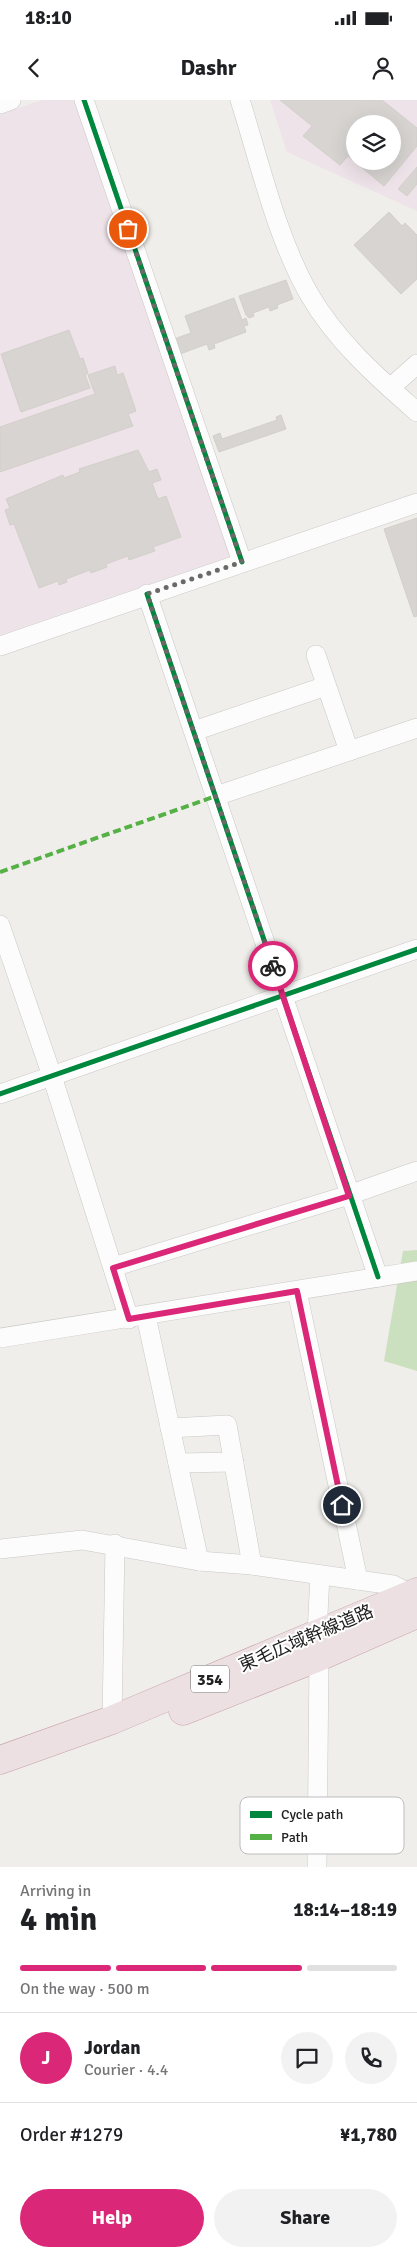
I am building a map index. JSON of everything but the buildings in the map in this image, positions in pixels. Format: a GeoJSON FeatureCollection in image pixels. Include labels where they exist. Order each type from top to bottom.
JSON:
{"type":"FeatureCollection","features":[{"type":"Feature","properties":{"kind":"highway","name":"東毛広域幹線道路"},"geometry":{"type":"LineString","coordinates":[[0,1779],[112,1739],[414,1601]]}},
{"type":"Feature","properties":{"kind":"highway","name":"東毛広域幹線道路"},"geometry":{"type":"LineString","coordinates":[[0,1760],[318,1645]]}},
{"type":"Feature","properties":{"kind":"street"},"geometry":{"type":"LineString","coordinates":[[0,104],[11,100]]}},
{"type":"Feature","properties":{"kind":"street"},"geometry":{"type":"LineString","coordinates":[[84,100],[242,562]]}},
{"type":"Feature","properties":{"kind":"street"},"geometry":{"type":"LineString","coordinates":[[240,100],[296,270],[319,309],[348,348],[417,412]]}},
{"type":"Feature","properties":{"kind":"street"},"geometry":{"type":"LineString","coordinates":[[390,388],[417,364]]}},
{"type":"Feature","properties":{"kind":"street"},"geometry":{"type":"LineString","coordinates":[[0,646],[147,594],[417,503]]}},
{"type":"Feature","properties":{"kind":"street"},"geometry":{"type":"LineString","coordinates":[[147,594],[349,1196],[378,1277]]}},
{"type":"Feature","properties":{"kind":"street"},"geometry":{"type":"LineString","coordinates":[[316,656],[349,752]]}},
{"type":"Feature","properties":{"kind":"street"},"geometry":{"type":"LineString","coordinates":[[194,731],[326,686]]}},
{"type":"Feature","properties":{"kind":"street"},"geometry":{"type":"LineString","coordinates":[[216,796],[417,728]]}},
{"type":"Feature","properties":{"kind":"street"},"geometry":{"type":"LineString","coordinates":[[0,925],[52,1076],[113,1268],[138,1317],[170,1428],[198,1561]]}},
{"type":"Feature","properties":{"kind":"street"},"geometry":{"type":"LineString","coordinates":[[0,1094],[417,949]]}},
{"type":"Feature","properties":{"kind":"street"},"geometry":{"type":"LineString","coordinates":[[113,1268],[349,1196],[417,1171]]}},
{"type":"Feature","properties":{"kind":"street"},"geometry":{"type":"LineString","coordinates":[[0,1338],[417,1271]]}},
{"type":"Feature","properties":{"kind":"street"},"geometry":{"type":"LineString","coordinates":[[297,1291],[358,1580]]}},
{"type":"Feature","properties":{"kind":"street"},"geometry":{"type":"LineString","coordinates":[[170,1428],[227,1425],[252,1565]]}},
{"type":"Feature","properties":{"kind":"street"},"geometry":{"type":"LineString","coordinates":[[178,1462],[234,1462]]}},
{"type":"Feature","properties":{"kind":"street"},"geometry":{"type":"LineString","coordinates":[[0,1549],[82,1540],[115,1544],[198,1561],[252,1565],[393,1585],[401,1589],[414,1601]]}},
{"type":"Feature","properties":{"kind":"street"},"geometry":{"type":"LineString","coordinates":[[112,1720],[115,1544]]}},
{"type":"Feature","properties":{"kind":"street"},"geometry":{"type":"LineString","coordinates":[[317,1797],[320,1575]]}},
{"type":"Feature","properties":{"kind":"street"},"geometry":{"type":"LineString","coordinates":[[317,1854],[317,1867]]}},
{"type":"Feature","properties":{"kind":"shaded area"},"geometry":{"type":"Polygon","coordinates":[[[42,100],[78,100],[235,555],[0,635],[0,114],[42,100]]]}},
{"type":"Feature","properties":{"kind":"shaded area"},"geometry":{"type":"Polygon","coordinates":[[[270,100],[417,100],[417,211],[287,152],[270,100]]]}},
{"type":"Feature","properties":{"kind":"green space"},"geometry":{"type":"Polygon","coordinates":[[[417,1250],[417,1371],[384,1361],[403,1251],[417,1250]]]}},
{"type":"Feature","properties":{"kind":"marked path"},"geometry":{"type":"LineString","coordinates":[[0,872],[216,796]]}},
{"type":"Feature","properties":{"kind":"cycle path"},"geometry":{"type":"LineString","coordinates":[[84,100],[242,562]]}},
{"type":"Feature","properties":{"kind":"cycle path"},"geometry":{"type":"LineString","coordinates":[[147,594],[378,1277]]}},
{"type":"Feature","properties":{"kind":"cycle path"},"geometry":{"type":"LineString","coordinates":[[0,1094],[417,949]]}},
{"type":"Feature","properties":{"kind":"way so far"},"geometry":{"type":"LineString","coordinates":[[128,229],[242,562],[147,594],[273,966]]}},
{"type":"Feature","properties":{"kind":"route"},"geometry":{"type":"LineString","coordinates":[[273,966],[349,1196],[113,1268],[129,1319],[297,1291],[342,1505]]}}]}
